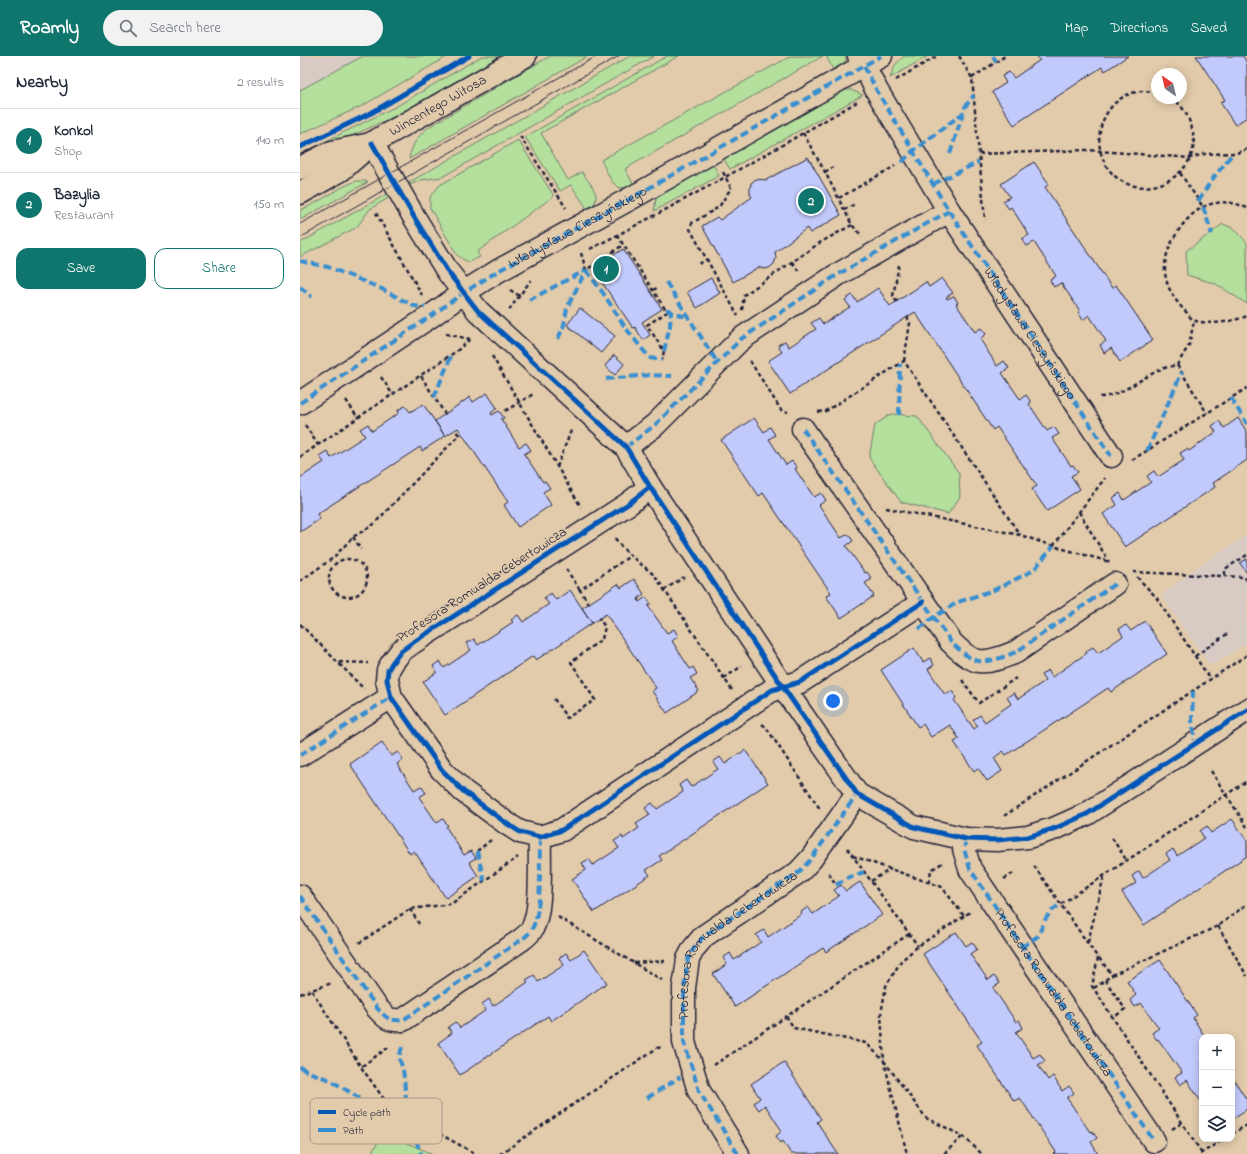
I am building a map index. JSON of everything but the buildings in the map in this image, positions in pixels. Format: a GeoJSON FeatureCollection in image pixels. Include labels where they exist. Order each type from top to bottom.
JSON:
{"type":"FeatureCollection","features":[{"type":"Feature","properties":{"kind":"street","name":"Wincentego Witosa"},"geometry":{"type":"LineString","coordinates":[[300,193],[341,170],[372,143],[525,56]]}},
{"type":"Feature","properties":{"kind":"street","name":"Władysława Cieszyńskiego"},"geometry":{"type":"LineString","coordinates":[[300,403],[498,271],[641,192],[868,59],[877,91],[949,211],[1116,464]]}},
{"type":"Feature","properties":{"kind":"street","name":"Wincentego Witosa"},"geometry":{"type":"LineString","coordinates":[[300,168],[332,152],[372,143]]}},
{"type":"Feature","properties":{"kind":"street"},"geometry":{"type":"LineString","coordinates":[[372,143],[414,217],[448,272],[478,311],[626,447],[650,487],[782,687],[857,794],[914,828],[966,839],[997,840],[1028,837],[1056,828],[1087,814],[1247,710]]}},
{"type":"Feature","properties":{"kind":"street"},"geometry":{"type":"LineString","coordinates":[[626,447],[655,425],[717,362],[746,336],[837,275],[949,211]]}},
{"type":"Feature","properties":{"kind":"street"},"geometry":{"type":"LineString","coordinates":[[804,418],[864,516],[951,642],[961,652],[979,661],[999,659],[1016,652],[1123,572]]}},
{"type":"Feature","properties":{"kind":"street","name":"Profesora Romualda Cebertowicza"},"geometry":{"type":"LineString","coordinates":[[540,846],[458,787],[383,702],[388,670],[401,651],[628,504],[650,487]]}},
{"type":"Feature","properties":{"kind":"street"},"geometry":{"type":"LineString","coordinates":[[300,896],[377,1008],[392,1021],[403,1020],[532,931],[538,911],[540,846],[772,690],[800,682],[923,602]]}},
{"type":"Feature","properties":{"kind":"street"},"geometry":{"type":"LineString","coordinates":[[300,755],[383,702]]}},
{"type":"Feature","properties":{"kind":"street","name":"Profesora Romualda Cebertowicza"},"geometry":{"type":"LineString","coordinates":[[738,1154],[699,1091],[692,1074],[684,1042],[684,988],[688,960],[694,948],[704,936],[799,872],[811,859],[857,794]]}},
{"type":"Feature","properties":{"kind":"street","name":"Profesora Romualda Cebertowicza"},"geometry":{"type":"LineString","coordinates":[[966,839],[964,849],[970,869],[1154,1141]]}},
{"type":"Feature","properties":{"kind":"path"},"geometry":{"type":"LineString","coordinates":[[662,360],[664,351],[647,325],[667,312],[617,235],[726,177],[937,56]]}},
{"type":"Feature","properties":{"kind":"path"},"geometry":{"type":"LineString","coordinates":[[959,56],[972,78],[984,219],[988,226]]}},
{"type":"Feature","properties":{"kind":"path"},"geometry":{"type":"LineString","coordinates":[[972,78],[1005,56]]}},
{"type":"Feature","properties":{"kind":"path"},"geometry":{"type":"LineString","coordinates":[[1151,92],[1142,91],[1125,96],[1112,105],[1103,119],[1098,135],[1100,151],[1105,163],[1112,173],[1122,181],[1146,187],[1158,185],[1170,180],[1180,173],[1190,158],[1194,142],[1192,126],[1185,111],[1177,104]]}},
{"type":"Feature","properties":{"kind":"path"},"geometry":{"type":"LineString","coordinates":[[726,177],[731,188],[719,207],[692,223],[690,229],[740,320],[744,295],[821,242],[852,225],[839,198],[803,133]]}},
{"type":"Feature","properties":{"kind":"path"},"geometry":{"type":"LineString","coordinates":[[520,136],[578,227]]}},
{"type":"Feature","properties":{"kind":"path"},"geometry":{"type":"LineString","coordinates":[[979,154],[1087,150],[1190,158],[1204,154],[1237,153],[1247,149]]}},
{"type":"Feature","properties":{"kind":"path"},"geometry":{"type":"LineString","coordinates":[[839,198],[896,165]]}},
{"type":"Feature","properties":{"kind":"path"},"geometry":{"type":"LineString","coordinates":[[825,172],[833,167]]}},
{"type":"Feature","properties":{"kind":"path"},"geometry":{"type":"LineString","coordinates":[[1180,173],[1203,207]]}},
{"type":"Feature","properties":{"kind":"path"},"geometry":{"type":"LineString","coordinates":[[1247,208],[1226,202],[1203,207],[1194,213],[1179,229],[1168,249],[1164,268],[1168,287],[1179,305],[1194,321],[1211,323],[1241,319],[1247,316]]}},
{"type":"Feature","properties":{"kind":"path"},"geometry":{"type":"LineString","coordinates":[[844,210],[855,204]]}},
{"type":"Feature","properties":{"kind":"path"},"geometry":{"type":"LineString","coordinates":[[376,213],[422,295],[423,301]]}},
{"type":"Feature","properties":{"kind":"path"},"geometry":{"type":"LineString","coordinates":[[581,253],[586,270],[623,245]]}},
{"type":"Feature","properties":{"kind":"path"},"geometry":{"type":"LineString","coordinates":[[698,264],[707,259]]}},
{"type":"Feature","properties":{"kind":"path"},"geometry":{"type":"LineString","coordinates":[[897,302],[894,296],[899,264]]}},
{"type":"Feature","properties":{"kind":"path"},"geometry":{"type":"LineString","coordinates":[[507,313],[533,276]]}},
{"type":"Feature","properties":{"kind":"path"},"geometry":{"type":"LineString","coordinates":[[653,290],[658,287]]}},
{"type":"Feature","properties":{"kind":"path"},"geometry":{"type":"LineString","coordinates":[[507,288],[520,296]]}},
{"type":"Feature","properties":{"kind":"path"},"geometry":{"type":"LineString","coordinates":[[907,317],[910,324],[904,361],[1020,535]]}},
{"type":"Feature","properties":{"kind":"path"},"geometry":{"type":"LineString","coordinates":[[1096,391],[1100,398],[1109,396],[1121,392],[1163,368],[1177,365],[1189,345],[1194,321]]}},
{"type":"Feature","properties":{"kind":"path"},"geometry":{"type":"LineString","coordinates":[[443,333],[470,340],[477,340]]}},
{"type":"Feature","properties":{"kind":"path"},"geometry":{"type":"LineString","coordinates":[[300,457],[421,376],[470,340]]}},
{"type":"Feature","properties":{"kind":"path"},"geometry":{"type":"LineString","coordinates":[[490,353],[585,514]]}},
{"type":"Feature","properties":{"kind":"path"},"geometry":{"type":"LineString","coordinates":[[751,362],[781,410],[804,418],[826,411],[904,361]]}},
{"type":"Feature","properties":{"kind":"path"},"geometry":{"type":"LineString","coordinates":[[1177,365],[1207,413]]}},
{"type":"Feature","properties":{"kind":"path"},"geometry":{"type":"LineString","coordinates":[[380,375],[393,395]]}},
{"type":"Feature","properties":{"kind":"path"},"geometry":{"type":"LineString","coordinates":[[421,376],[445,414]]}},
{"type":"Feature","properties":{"kind":"path"},"geometry":{"type":"LineString","coordinates":[[1053,546],[1116,464],[1207,413],[1247,388]]}},
{"type":"Feature","properties":{"kind":"path"},"geometry":{"type":"LineString","coordinates":[[505,411],[540,390]]}},
{"type":"Feature","properties":{"kind":"path"},"geometry":{"type":"LineString","coordinates":[[345,398],[358,418]]}},
{"type":"Feature","properties":{"kind":"path"},"geometry":{"type":"LineString","coordinates":[[304,425],[318,445]]}},
{"type":"Feature","properties":{"kind":"path"},"geometry":{"type":"LineString","coordinates":[[557,467],[572,427]]}},
{"type":"Feature","properties":{"kind":"path"},"geometry":{"type":"LineString","coordinates":[[300,581],[333,558],[353,537],[373,524],[459,435],[455,430]]}},
{"type":"Feature","properties":{"kind":"path"},"geometry":{"type":"LineString","coordinates":[[864,516],[881,507],[1020,535],[1110,562]]}},
{"type":"Feature","properties":{"kind":"path"},"geometry":{"type":"LineString","coordinates":[[1079,512],[1110,562],[1156,597],[1210,680]]}},
{"type":"Feature","properties":{"kind":"path"},"geometry":{"type":"LineString","coordinates":[[353,537],[361,549]]}},
{"type":"Feature","properties":{"kind":"path"},"geometry":{"type":"LineString","coordinates":[[620,547],[655,576],[733,691]]}},
{"type":"Feature","properties":{"kind":"path"},"geometry":{"type":"LineString","coordinates":[[1225,575],[1225,569],[1247,555]]}},
{"type":"Feature","properties":{"kind":"path"},"geometry":{"type":"LineString","coordinates":[[580,590],[630,556]]}},
{"type":"Feature","properties":{"kind":"path"},"geometry":{"type":"LineString","coordinates":[[333,558],[338,563]]}},
{"type":"Feature","properties":{"kind":"path"},"geometry":{"type":"LineString","coordinates":[[346,560],[355,561],[362,566],[367,574],[367,583],[363,591],[355,596],[346,597],[338,594],[332,587],[330,579],[331,570],[338,563],[346,560]]}},
{"type":"Feature","properties":{"kind":"path"},"geometry":{"type":"LineString","coordinates":[[563,566],[589,604]]}},
{"type":"Feature","properties":{"kind":"path"},"geometry":{"type":"LineString","coordinates":[[1123,572],[1244,576],[1247,580]]}},
{"type":"Feature","properties":{"kind":"path"},"geometry":{"type":"LineString","coordinates":[[664,590],[689,574]]}},
{"type":"Feature","properties":{"kind":"path"},"geometry":{"type":"LineString","coordinates":[[554,699],[567,718],[595,700],[571,662],[602,639],[605,627],[599,618]]}},
{"type":"Feature","properties":{"kind":"path"},"geometry":{"type":"LineString","coordinates":[[300,624],[371,695],[383,702]]}},
{"type":"Feature","properties":{"kind":"path"},"geometry":{"type":"LineString","coordinates":[[1195,656],[1227,634]]}},
{"type":"Feature","properties":{"kind":"path"},"geometry":{"type":"LineString","coordinates":[[1004,816],[1247,655]]}},
{"type":"Feature","properties":{"kind":"path"},"geometry":{"type":"LineString","coordinates":[[724,678],[747,663]]}},
{"type":"Feature","properties":{"kind":"path"},"geometry":{"type":"LineString","coordinates":[[761,724],[766,726],[833,829],[918,946]]}},
{"type":"Feature","properties":{"kind":"path"},"geometry":{"type":"LineString","coordinates":[[1211,771],[1247,827]]}},
{"type":"Feature","properties":{"kind":"path"},"geometry":{"type":"LineString","coordinates":[[1061,904],[1247,781]]}},
{"type":"Feature","properties":{"kind":"path"},"geometry":{"type":"LineString","coordinates":[[477,851],[494,838]]}},
{"type":"Feature","properties":{"kind":"path"},"geometry":{"type":"LineString","coordinates":[[1112,838],[1127,861]]}},
{"type":"Feature","properties":{"kind":"path"},"geometry":{"type":"LineString","coordinates":[[340,955],[410,909],[451,904],[521,854],[540,846]]}},
{"type":"Feature","properties":{"kind":"path"},"geometry":{"type":"LineString","coordinates":[[852,856],[942,887]]}},
{"type":"Feature","properties":{"kind":"path"},"geometry":{"type":"LineString","coordinates":[[1034,866],[1098,958],[1112,975]]}},
{"type":"Feature","properties":{"kind":"path"},"geometry":{"type":"LineString","coordinates":[[871,881],[890,869]]}},
{"type":"Feature","properties":{"kind":"path"},"geometry":{"type":"LineString","coordinates":[[828,872],[836,885]]}},
{"type":"Feature","properties":{"kind":"path"},"geometry":{"type":"LineString","coordinates":[[1088,943],[1104,876]]}},
{"type":"Feature","properties":{"kind":"path"},"geometry":{"type":"LineString","coordinates":[[1094,988],[1112,975],[1218,926],[1247,904]]}},
{"type":"Feature","properties":{"kind":"path"},"geometry":{"type":"LineString","coordinates":[[410,909],[419,924]]}},
{"type":"Feature","properties":{"kind":"path"},"geometry":{"type":"LineString","coordinates":[[553,914],[674,988],[684,988]]}},
{"type":"Feature","properties":{"kind":"path"},"geometry":{"type":"LineString","coordinates":[[907,1154],[884,1061],[881,1014],[886,986],[901,961],[918,946],[964,916]]}},
{"type":"Feature","properties":{"kind":"path"},"geometry":{"type":"LineString","coordinates":[[1218,926],[1247,976]]}},
{"type":"Feature","properties":{"kind":"path"},"geometry":{"type":"LineString","coordinates":[[711,1066],[909,934]]}},
{"type":"Feature","properties":{"kind":"path"},"geometry":{"type":"LineString","coordinates":[[1098,958],[1092,986],[1201,1154],[1219,1142]]}},
{"type":"Feature","properties":{"kind":"path"},"geometry":{"type":"LineString","coordinates":[[1105,980],[1125,1009],[1113,1018]]}},
{"type":"Feature","properties":{"kind":"path"},"geometry":{"type":"LineString","coordinates":[[300,994],[338,981]]}},
{"type":"Feature","properties":{"kind":"path"},"geometry":{"type":"LineString","coordinates":[[312,990],[360,1067],[383,1098]]}},
{"type":"Feature","properties":{"kind":"path"},"geometry":{"type":"LineString","coordinates":[[786,1016],[794,1028],[866,1043],[884,1061],[926,1118],[963,1136],[982,1154]]}},
{"type":"Feature","properties":{"kind":"path"},"geometry":{"type":"LineString","coordinates":[[500,1154],[657,1048],[670,1046]]}},
{"type":"Feature","properties":{"kind":"path"},"geometry":{"type":"LineString","coordinates":[[362,1066],[389,1047]]}},
{"type":"Feature","properties":{"kind":"path"},"geometry":{"type":"LineString","coordinates":[[1235,1132],[1247,1125]]}},
{"type":"Feature","properties":{"kind":"path"},"geometry":{"type":"LineString","coordinates":[[442,1135],[476,1154]]}},
{"type":"Feature","properties":{"kind":"path"},"geometry":{"type":"LineString","coordinates":[[944,1154],[963,1136]]}},
{"type":"Feature","properties":{"kind":"shaded area"},"geometry":{"type":"Polygon","coordinates":[[[300,56],[363,56],[300,90],[300,56]]]}},
{"type":"Feature","properties":{"kind":"shaded area"},"geometry":{"type":"Polygon","coordinates":[[[1247,535],[1247,643],[1214,665],[1208,663],[1161,595],[1195,569],[1247,535]]]}},
{"type":"Feature","properties":{"kind":"green space"},"geometry":{"type":"Polygon","coordinates":[[[363,56],[448,56],[362,106],[300,134],[300,90],[363,56]]]}},
{"type":"Feature","properties":{"kind":"green space"},"geometry":{"type":"Polygon","coordinates":[[[482,56],[500,56],[397,115],[300,160],[300,154],[397,106],[482,56]]]}},
{"type":"Feature","properties":{"kind":"green space"},"geometry":{"type":"Polygon","coordinates":[[[550,56],[588,56],[409,159],[412,148],[417,139],[432,125],[550,56]]]}},
{"type":"Feature","properties":{"kind":"green space"},"geometry":{"type":"Polygon","coordinates":[[[630,56],[654,56],[442,177],[421,180],[410,185],[410,182],[413,180],[630,56]]]}},
{"type":"Feature","properties":{"kind":"green space"},"geometry":{"type":"Polygon","coordinates":[[[667,56],[679,56],[541,133],[568,180],[582,172],[595,191],[596,201],[588,210],[571,185],[560,191],[525,137],[667,56]]]}},
{"type":"Feature","properties":{"kind":"green space"},"geometry":{"type":"Polygon","coordinates":[[[791,56],[823,56],[625,169],[634,185],[622,188],[618,187],[612,181],[601,160],[791,56]]]}},
{"type":"Feature","properties":{"kind":"green space"},"geometry":{"type":"Polygon","coordinates":[[[826,56],[846,56],[846,59],[840,67],[834,71],[826,56]]]}},
{"type":"Feature","properties":{"kind":"green space"},"geometry":{"type":"Polygon","coordinates":[[[904,56],[928,56],[890,78],[895,65],[904,56]]]}},
{"type":"Feature","properties":{"kind":"green space"},"geometry":{"type":"Polygon","coordinates":[[[842,90],[851,90],[863,95],[730,169],[723,158],[842,90]]]}},
{"type":"Feature","properties":{"kind":"green space"},"geometry":{"type":"Polygon","coordinates":[[[518,140],[554,196],[477,252],[480,257],[469,262],[464,260],[457,255],[430,208],[430,197],[440,185],[518,140]]]}},
{"type":"Feature","properties":{"kind":"green space"},"geometry":{"type":"Polygon","coordinates":[[[713,164],[719,176],[654,211],[656,199],[662,192],[713,164]]]}},
{"type":"Feature","properties":{"kind":"green space"},"geometry":{"type":"Polygon","coordinates":[[[357,181],[368,182],[300,220],[300,210],[350,183],[357,181]]]}},
{"type":"Feature","properties":{"kind":"green space"},"geometry":{"type":"Polygon","coordinates":[[[387,194],[390,197],[370,209],[357,227],[300,257],[300,243],[387,194]]]}},
{"type":"Feature","properties":{"kind":"green space"},"geometry":{"type":"Polygon","coordinates":[[[1223,224],[1235,229],[1247,243],[1247,304],[1216,284],[1187,275],[1186,251],[1223,224]]]}},
{"type":"Feature","properties":{"kind":"green space"},"geometry":{"type":"Polygon","coordinates":[[[891,414],[917,416],[959,473],[960,497],[948,514],[901,502],[869,458],[875,425],[891,414]]]}},
{"type":"Feature","properties":{"kind":"green space"},"geometry":{"type":"Polygon","coordinates":[[[377,1144],[409,1144],[433,1154],[371,1154],[377,1144]]]}},
{"type":"Feature","properties":{"kind":"tram line"},"geometry":{"type":"LineString","coordinates":[[300,224],[597,56]]}},
{"type":"Feature","properties":{"kind":"tram line"},"geometry":{"type":"LineString","coordinates":[[300,238],[619,56]]}},
{"type":"Feature","properties":{"kind":"marked path"},"geometry":{"type":"LineString","coordinates":[[300,403],[498,271],[635,196],[881,56]]}},
{"type":"Feature","properties":{"kind":"marked path"},"geometry":{"type":"LineString","coordinates":[[993,56],[996,62]]}},
{"type":"Feature","properties":{"kind":"marked path"},"geometry":{"type":"LineString","coordinates":[[864,66],[877,91],[949,211],[1111,456]]}},
{"type":"Feature","properties":{"kind":"marked path"},"geometry":{"type":"LineString","coordinates":[[950,154],[965,107],[974,95]]}},
{"type":"Feature","properties":{"kind":"marked path"},"geometry":{"type":"LineString","coordinates":[[902,162],[913,151],[963,113]]}},
{"type":"Feature","properties":{"kind":"marked path"},"geometry":{"type":"LineString","coordinates":[[1198,201],[1211,181],[1233,153]]}},
{"type":"Feature","properties":{"kind":"marked path"},"geometry":{"type":"LineString","coordinates":[[933,184],[979,162]]}},
{"type":"Feature","properties":{"kind":"marked path"},"geometry":{"type":"LineString","coordinates":[[1203,207],[1212,234]]}},
{"type":"Feature","properties":{"kind":"marked path"},"geometry":{"type":"LineString","coordinates":[[626,447],[655,425],[741,339],[837,275],[949,211]]}},
{"type":"Feature","properties":{"kind":"marked path"},"geometry":{"type":"LineString","coordinates":[[300,261],[328,267],[380,288],[414,306],[425,307]]}},
{"type":"Feature","properties":{"kind":"marked path"},"geometry":{"type":"LineString","coordinates":[[586,270],[625,327],[643,350],[650,358],[662,360]]}},
{"type":"Feature","properties":{"kind":"marked path"},"geometry":{"type":"LineString","coordinates":[[529,300],[586,270]]}},
{"type":"Feature","properties":{"kind":"marked path"},"geometry":{"type":"LineString","coordinates":[[558,339],[564,325],[567,308],[586,270]]}},
{"type":"Feature","properties":{"kind":"marked path"},"geometry":{"type":"LineString","coordinates":[[666,282],[717,362]]}},
{"type":"Feature","properties":{"kind":"marked path"},"geometry":{"type":"LineString","coordinates":[[300,287],[312,297]]}},
{"type":"Feature","properties":{"kind":"marked path"},"geometry":{"type":"LineString","coordinates":[[666,310],[689,318]]}},
{"type":"Feature","properties":{"kind":"marked path"},"geometry":{"type":"LineString","coordinates":[[664,351],[670,326],[671,312]]}},
{"type":"Feature","properties":{"kind":"marked path"},"geometry":{"type":"LineString","coordinates":[[434,397],[452,354]]}},
{"type":"Feature","properties":{"kind":"marked path"},"geometry":{"type":"LineString","coordinates":[[899,415],[900,364]]}},
{"type":"Feature","properties":{"kind":"marked path"},"geometry":{"type":"LineString","coordinates":[[1147,451],[1182,372]]}},
{"type":"Feature","properties":{"kind":"marked path"},"geometry":{"type":"LineString","coordinates":[[606,379],[650,375],[672,376]]}},
{"type":"Feature","properties":{"kind":"marked path"},"geometry":{"type":"LineString","coordinates":[[1231,398],[1247,424]]}},
{"type":"Feature","properties":{"kind":"marked path"},"geometry":{"type":"LineString","coordinates":[[803,429],[951,642],[972,659],[988,661],[1016,652],[1115,584]]}},
{"type":"Feature","properties":{"kind":"marked path"},"geometry":{"type":"LineString","coordinates":[[919,629],[934,617],[958,602],[994,590],[1034,570],[1053,546]]}},
{"type":"Feature","properties":{"kind":"marked path"},"geometry":{"type":"LineString","coordinates":[[1193,691],[1192,720],[1195,743]]}},
{"type":"Feature","properties":{"kind":"marked path"},"geometry":{"type":"LineString","coordinates":[[300,755],[391,697]]}},
{"type":"Feature","properties":{"kind":"marked path"},"geometry":{"type":"LineString","coordinates":[[738,1154],[699,1091],[684,1042],[684,988],[688,959],[694,948],[704,936],[799,872],[811,859],[857,794]]}},
{"type":"Feature","properties":{"kind":"marked path"},"geometry":{"type":"LineString","coordinates":[[300,896],[377,1008],[390,1019],[403,1020],[521,940],[531,930],[538,910],[540,884],[540,837]]}},
{"type":"Feature","properties":{"kind":"marked path"},"geometry":{"type":"LineString","coordinates":[[966,839],[964,849],[970,869],[1154,1141]]}},
{"type":"Feature","properties":{"kind":"marked path"},"geometry":{"type":"LineString","coordinates":[[477,851],[484,881]]}},
{"type":"Feature","properties":{"kind":"marked path"},"geometry":{"type":"LineString","coordinates":[[836,885],[847,878],[864,872]]}},
{"type":"Feature","properties":{"kind":"marked path"},"geometry":{"type":"LineString","coordinates":[[1022,947],[1038,936],[1051,911],[1061,904]]}},
{"type":"Feature","properties":{"kind":"marked path"},"geometry":{"type":"LineString","coordinates":[[402,1047],[399,1058],[403,1069],[406,1098]]}},
{"type":"Feature","properties":{"kind":"marked path"},"geometry":{"type":"LineString","coordinates":[[300,1067],[306,1071],[330,1080],[360,1098]]}},
{"type":"Feature","properties":{"kind":"marked path"},"geometry":{"type":"LineString","coordinates":[[647,1098],[680,1077]]}},
{"type":"Feature","properties":{"kind":"marked path"},"geometry":{"type":"LineString","coordinates":[[417,1144],[421,1154]]}},
{"type":"Feature","properties":{"kind":"cycle path"},"geometry":{"type":"LineString","coordinates":[[300,147],[371,113],[469,56]]}},
{"type":"Feature","properties":{"kind":"cycle path"},"geometry":{"type":"LineString","coordinates":[[372,143],[414,217],[448,272],[478,311],[626,447],[650,487],[783,687],[857,794],[914,827],[966,839],[997,840],[1028,837],[1056,828],[1087,814],[1247,710]]}},
{"type":"Feature","properties":{"kind":"cycle path"},"geometry":{"type":"LineString","coordinates":[[650,487],[628,504],[412,643],[401,651],[388,670],[387,680],[391,697],[442,770],[463,791],[520,832],[540,837],[562,830],[772,690],[800,682],[923,602]]}},
{"type":"Feature","properties":{"kind":"place","name":"Bazylia"},"geometry":{"type":"Point","coordinates":[811,201]}},
{"type":"Feature","properties":{"kind":"place","name":"Konkol"},"geometry":{"type":"Point","coordinates":[606,269]}}]}
